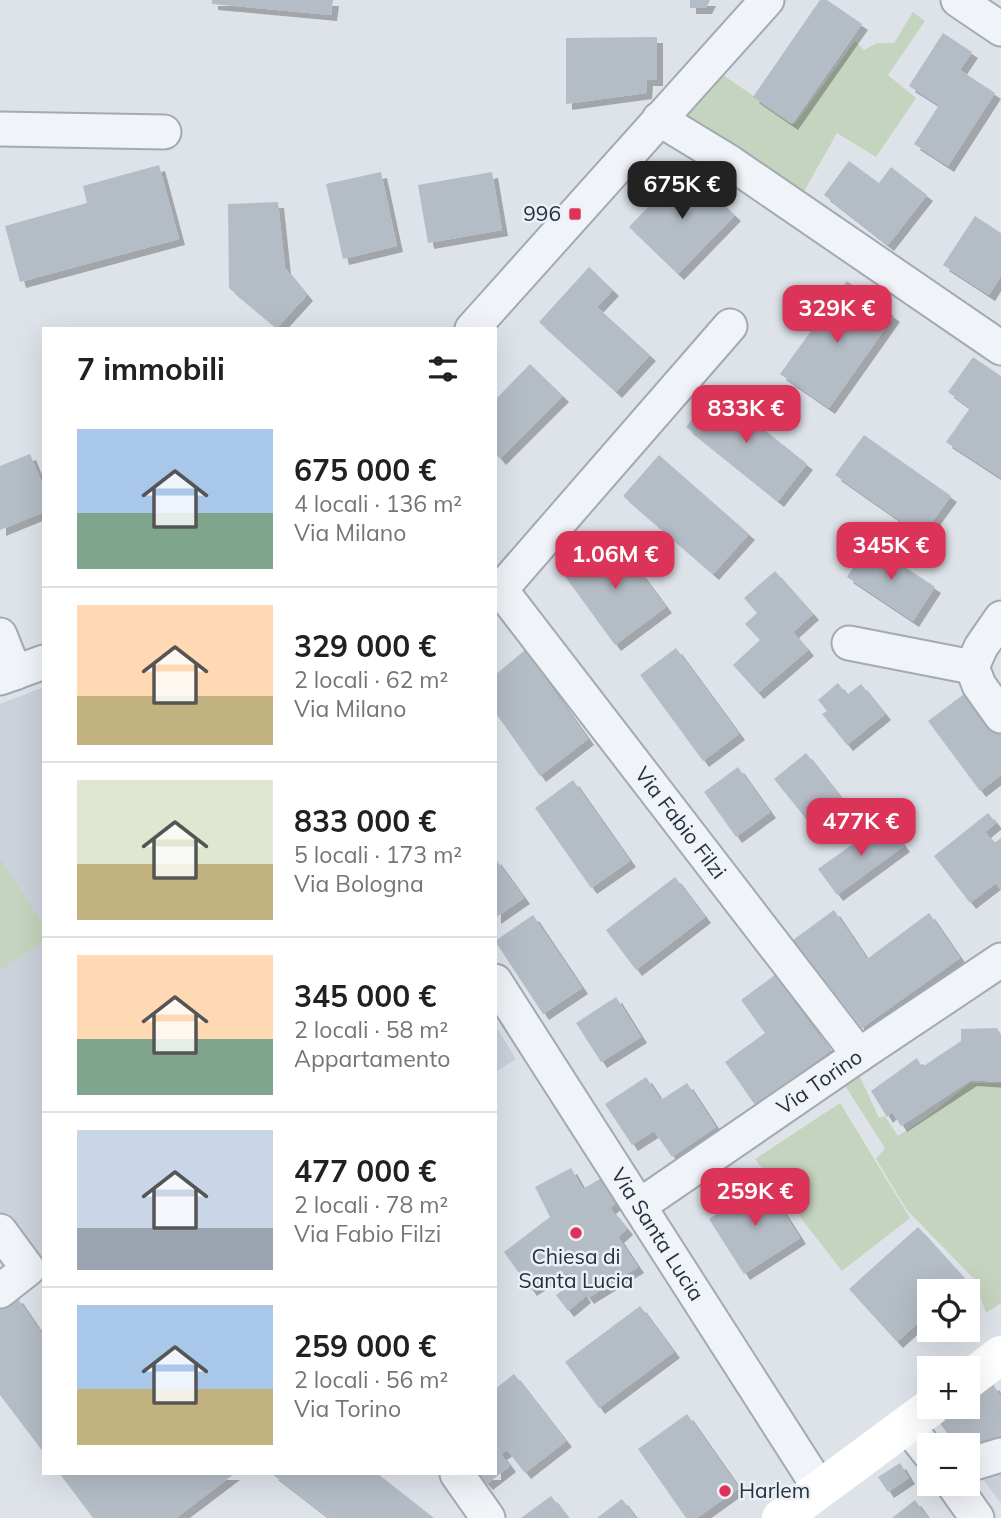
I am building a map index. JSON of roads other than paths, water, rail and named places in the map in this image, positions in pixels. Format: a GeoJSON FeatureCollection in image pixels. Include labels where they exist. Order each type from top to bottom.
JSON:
{"type":"FeatureCollection","features":[{"type":"Feature","properties":{"kind":"street"},"geometry":{"type":"LineString","coordinates":[[474,327],[767,0]]}},
{"type":"Feature","properties":{"kind":"street"},"geometry":{"type":"LineString","coordinates":[[958,0],[1001,29]]}},
{"type":"Feature","properties":{"kind":"street"},"geometry":{"type":"LineString","coordinates":[[659,119],[727,161],[1001,348]]}},
{"type":"Feature","properties":{"kind":"street"},"geometry":{"type":"LineString","coordinates":[[0,128],[164,132]]}},
{"type":"Feature","properties":{"kind":"street"},"geometry":{"type":"LineString","coordinates":[[498,593],[730,326]]}},
{"type":"Feature","properties":{"kind":"street","name":"Via Fabio Filzi"},"geometry":{"type":"LineString","coordinates":[[498,593],[859,1055]]}},
{"type":"Feature","properties":{"kind":"street"},"geometry":{"type":"LineString","coordinates":[[1001,618],[974,659],[972,667],[979,685],[1001,716]]}},
{"type":"Feature","properties":{"kind":"street"},"geometry":{"type":"LineString","coordinates":[[0,635],[20,671]]}},
{"type":"Feature","properties":{"kind":"street"},"geometry":{"type":"LineString","coordinates":[[849,643],[972,667]]}},
{"type":"Feature","properties":{"kind":"street","name":"Via Torino"},"geometry":{"type":"LineString","coordinates":[[639,1206],[1001,960]]}},
{"type":"Feature","properties":{"kind":"street","name":"Via Santa Lucia"},"geometry":{"type":"LineString","coordinates":[[497,984],[820,1489]]}},
{"type":"Feature","properties":{"kind":"street"},"geometry":{"type":"LineString","coordinates":[[0,1231],[28,1269],[0,1291]]}},
{"type":"Feature","properties":{"kind":"street"},"geometry":{"type":"LineString","coordinates":[[980,1371],[1001,1355]]}},
{"type":"Feature","properties":{"kind":"street"},"geometry":{"type":"LineString","coordinates":[[781,1518],[820,1489],[922,1428]]}},
{"type":"Feature","properties":{"kind":"street"},"geometry":{"type":"LineString","coordinates":[[980,1461],[1001,1455]]}},
{"type":"Feature","properties":{"kind":"street"},"geometry":{"type":"LineString","coordinates":[[458,1475],[488,1518]]}},
{"type":"Feature","properties":{"kind":"street"},"geometry":{"type":"LineString","coordinates":[[961,1496],[977,1518]]}},
{"type":"Feature","properties":{"kind":"place","name":"996"},"geometry":{"type":"Point","coordinates":[575,214]}},
{"type":"Feature","properties":{"kind":"place","name":"Chiesa di Santa Lucia"},"geometry":{"type":"Point","coordinates":[576,1233]}},
{"type":"Feature","properties":{"kind":"place","name":"Harlem"},"geometry":{"type":"Point","coordinates":[725,1491]}}]}
